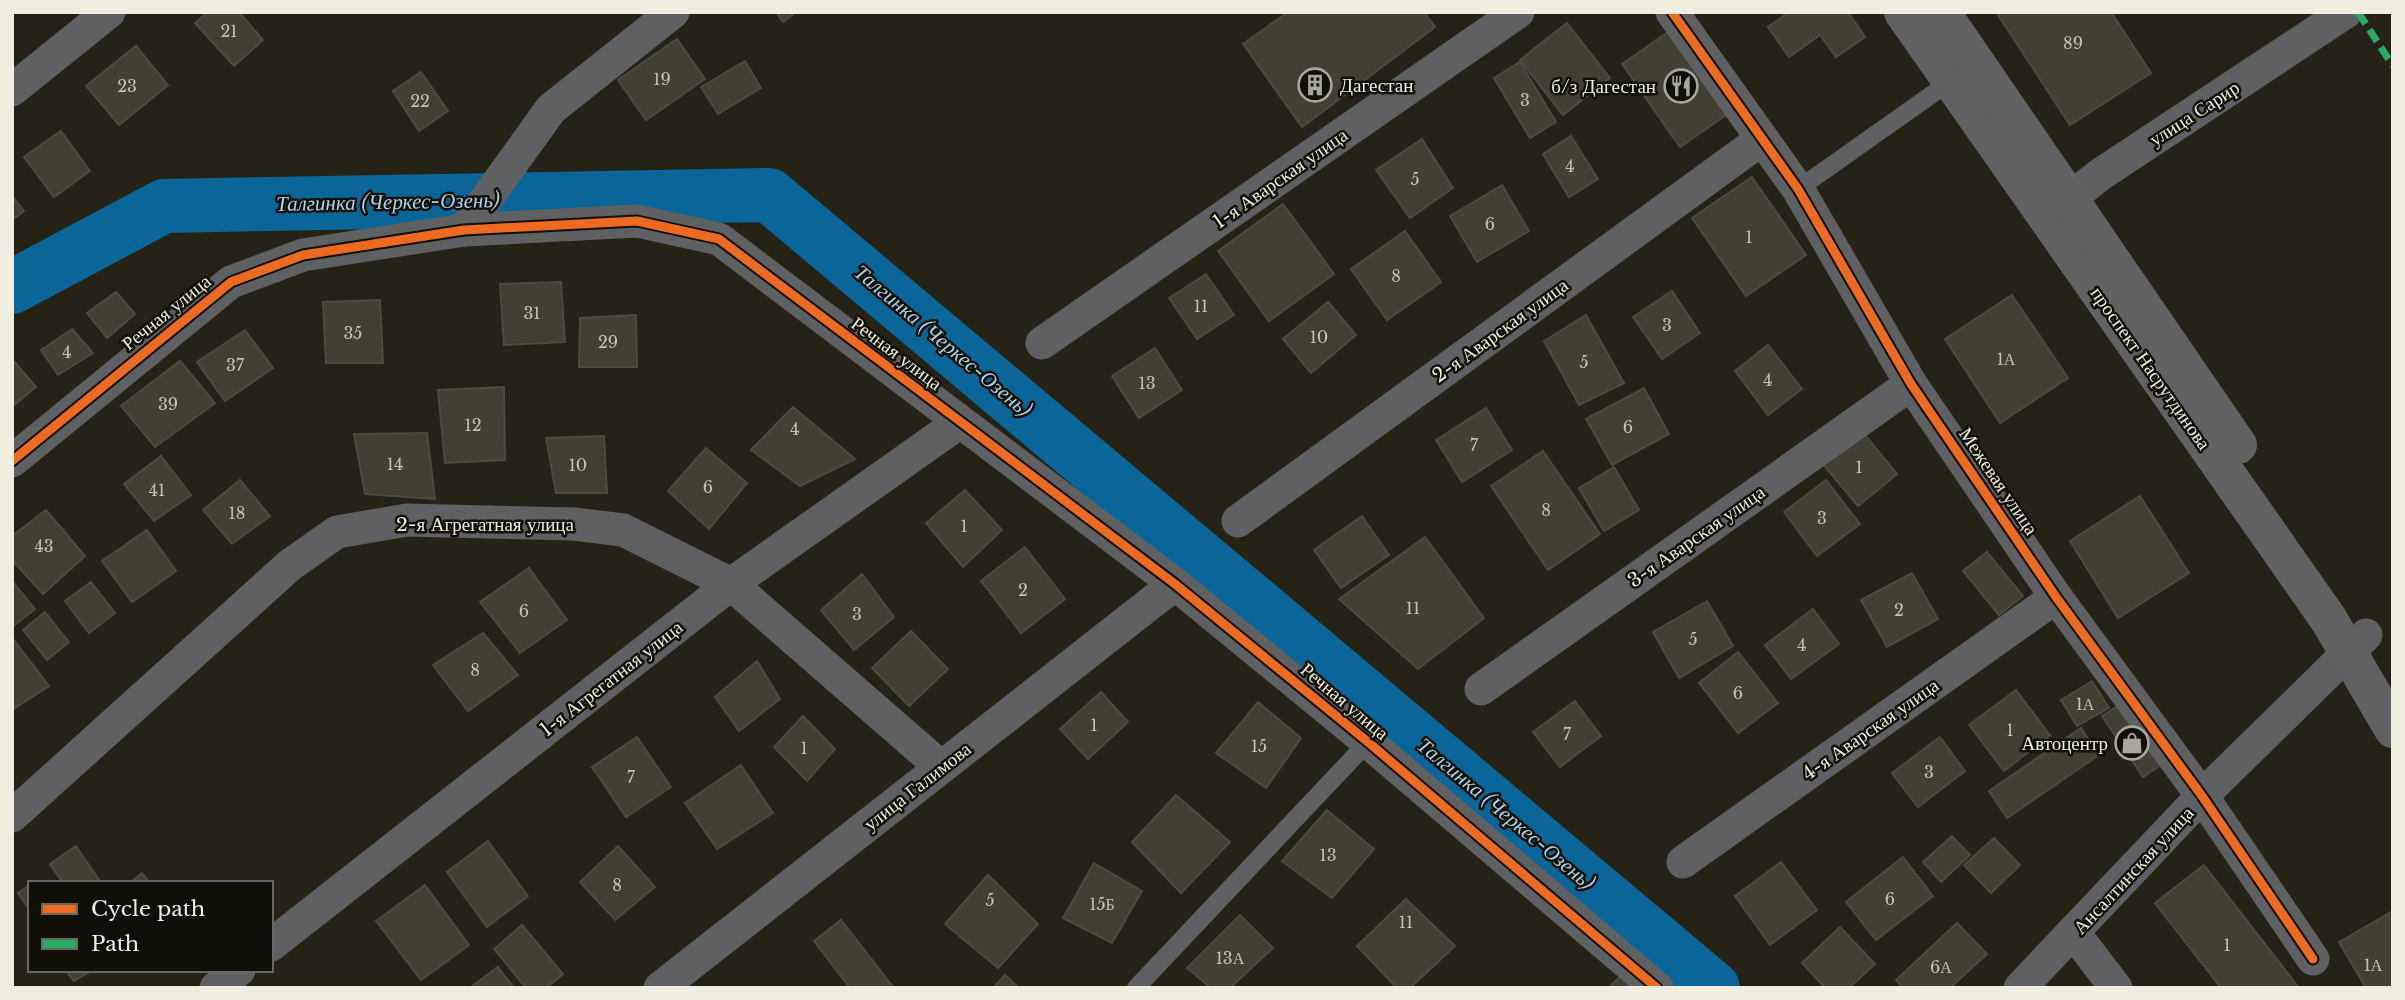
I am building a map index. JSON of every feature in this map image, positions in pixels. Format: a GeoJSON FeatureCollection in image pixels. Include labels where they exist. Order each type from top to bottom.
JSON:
{"type":"FeatureCollection","features":[{"type":"Feature","properties":{"kind":"main road","name":"проспект Насрутдинова"},"geometry":{"type":"LineString","coordinates":[[1903,12],[1951,82],[2057,209]]}},
{"type":"Feature","properties":{"kind":"main road","name":"проспект Насрутдинова"},"geometry":{"type":"LineString","coordinates":[[1941,12],[2057,209],[2329,620],[2393,680]]}},
{"type":"Feature","properties":{"kind":"main road","name":"проспект Насрутдинова"},"geometry":{"type":"LineString","coordinates":[[2357,644],[2393,729]]}},
{"type":"Feature","properties":{"kind":"street"},"geometry":{"type":"LineString","coordinates":[[12,90],[109,12]]}},
{"type":"Feature","properties":{"kind":"street"},"geometry":{"type":"LineString","coordinates":[[464,230],[551,109],[673,12]]}},
{"type":"Feature","properties":{"kind":"street","name":"1-я Аварская улица"},"geometry":{"type":"LineString","coordinates":[[1042,344],[1518,12]]}},
{"type":"Feature","properties":{"kind":"street","name":"Межевая улица"},"geometry":{"type":"LineString","coordinates":[[1672,12],[1798,189],[1911,384],[2056,597],[2202,796],[2314,958]]}},
{"type":"Feature","properties":{"kind":"street","name":"улица Сарир"},"geometry":{"type":"LineString","coordinates":[[2057,209],[2101,174],[2346,12]]}},
{"type":"Feature","properties":{"kind":"street","name":"2-я Аварская улица"},"geometry":{"type":"LineString","coordinates":[[1238,521],[1762,139]]}},
{"type":"Feature","properties":{"kind":"street","name":"Речная улица"},"geometry":{"type":"LineString","coordinates":[[12,461],[231,282],[303,255],[464,230],[637,221],[719,239],[1175,583],[1368,742],[1657,988]]}},
{"type":"Feature","properties":{"kind":"street","name":"3-я Аварская улица"},"geometry":{"type":"LineString","coordinates":[[1481,689],[1911,384]]}},
{"type":"Feature","properties":{"kind":"street","name":"1-я Агрегатная улица"},"geometry":{"type":"LineString","coordinates":[[273,942],[731,583],[960,422]]}},
{"type":"Feature","properties":{"kind":"street","name":"2-я Агрегатная улица"},"geometry":{"type":"LineString","coordinates":[[12,816],[290,565],[337,532],[407,520],[574,524],[623,530],[731,583],[941,767]]}},
{"type":"Feature","properties":{"kind":"street","name":"улица Галимова"},"geometry":{"type":"LineString","coordinates":[[660,988],[1175,583]]}},
{"type":"Feature","properties":{"kind":"street","name":"4-я Аварская улица"},"geometry":{"type":"LineString","coordinates":[[1683,862],[2056,597]]}},
{"type":"Feature","properties":{"kind":"street","name":"Ансалтинская улица"},"geometry":{"type":"LineString","coordinates":[[2020,988],[2202,796],[2357,644]]}},
{"type":"Feature","properties":{"kind":"street"},"geometry":{"type":"LineString","coordinates":[[2074,933],[2116,988]]}},
{"type":"Feature","properties":{"kind":"street"},"geometry":{"type":"LineString","coordinates":[[216,988],[236,972]]}},
{"type":"Feature","properties":{"kind":"lane"},"geometry":{"type":"LineString","coordinates":[[1798,189],[1951,82]]}},
{"type":"Feature","properties":{"kind":"lane"},"geometry":{"type":"LineString","coordinates":[[1136,988],[1368,742]]}},
{"type":"Feature","properties":{"kind":"building"},"geometry":{"type":"Polygon","coordinates":[[[208,12],[239,12],[263,40],[234,66],[195,23],[208,12]]]}},
{"type":"Feature","properties":{"kind":"building"},"geometry":{"type":"Polygon","coordinates":[[[776,12],[796,12],[783,22],[776,12]]]}},
{"type":"Feature","properties":{"kind":"building","name":"Дагестан"},"geometry":{"type":"Polygon","coordinates":[[[1288,12],[1424,12],[1435,27],[1302,127],[1243,44],[1288,12]]]}},
{"type":"Feature","properties":{"kind":"building"},"geometry":{"type":"Polygon","coordinates":[[[1789,12],[1848,12],[1865,37],[1836,57],[1820,35],[1789,57],[1768,27],[1789,12]]]}},
{"type":"Feature","properties":{"kind":"building"},"geometry":{"type":"Polygon","coordinates":[[[1996,12],[2111,12],[2151,73],[2070,125],[1996,12]]]}},
{"type":"Feature","properties":{"kind":"building"},"geometry":{"type":"Polygon","coordinates":[[[1567,23],[1610,78],[1563,115],[1520,60],[1567,23]]]}},
{"type":"Feature","properties":{"kind":"building"},"geometry":{"type":"Polygon","coordinates":[[[1674,28],[1732,111],[1680,147],[1622,64],[1674,28]]]}},
{"type":"Feature","properties":{"kind":"building"},"geometry":{"type":"Polygon","coordinates":[[[677,39],[705,79],[646,120],[618,80],[677,39]]]}},
{"type":"Feature","properties":{"kind":"building"},"geometry":{"type":"Polygon","coordinates":[[[136,46],[168,85],[119,125],[86,86],[136,46]]]}},
{"type":"Feature","properties":{"kind":"building"},"geometry":{"type":"Polygon","coordinates":[[[745,61],[761,88],[718,114],[701,87],[745,61]]]}},
{"type":"Feature","properties":{"kind":"building"},"geometry":{"type":"Polygon","coordinates":[[[1520,62],[1556,122],[1530,138],[1494,78],[1520,62]]]}},
{"type":"Feature","properties":{"kind":"building"},"geometry":{"type":"Polygon","coordinates":[[[421,72],[448,111],[419,131],[393,91],[421,72]]]}},
{"type":"Feature","properties":{"kind":"building"},"geometry":{"type":"Polygon","coordinates":[[[61,131],[90,171],[54,197],[24,157],[61,131]]]}},
{"type":"Feature","properties":{"kind":"building"},"geometry":{"type":"Polygon","coordinates":[[[1571,136],[1598,179],[1569,197],[1543,154],[1571,136]]]}},
{"type":"Feature","properties":{"kind":"building"},"geometry":{"type":"Polygon","coordinates":[[[1422,139],[1453,188],[1410,218],[1376,170],[1422,139]]]}},
{"type":"Feature","properties":{"kind":"building"},"geometry":{"type":"Polygon","coordinates":[[[1752,177],[1806,255],[1746,296],[1692,218],[1752,177]]]}},
{"type":"Feature","properties":{"kind":"building"},"geometry":{"type":"Polygon","coordinates":[[[1502,185],[1529,231],[1477,262],[1450,216],[1502,185]]]}},
{"type":"Feature","properties":{"kind":"building"},"geometry":{"type":"Polygon","coordinates":[[[12,196],[24,211],[12,220],[12,196]]]}},
{"type":"Feature","properties":{"kind":"building"},"geometry":{"type":"Polygon","coordinates":[[[1283,204],[1334,274],[1269,321],[1218,251],[1283,204]]]}},
{"type":"Feature","properties":{"kind":"building"},"geometry":{"type":"Polygon","coordinates":[[[1405,231],[1441,282],[1387,320],[1351,269],[1405,231]]]}},
{"type":"Feature","properties":{"kind":"building"},"geometry":{"type":"Polygon","coordinates":[[[1206,274],[1234,315],[1197,339],[1169,298],[1206,274]]]}},
{"type":"Feature","properties":{"kind":"building"},"geometry":{"type":"Polygon","coordinates":[[[561,282],[565,342],[504,345],[500,284],[561,282]]]}},
{"type":"Feature","properties":{"kind":"building"},"geometry":{"type":"Polygon","coordinates":[[[1672,291],[1700,333],[1662,359],[1633,317],[1672,291]]]}},
{"type":"Feature","properties":{"kind":"building"},"geometry":{"type":"Polygon","coordinates":[[[116,292],[135,314],[107,338],[87,313],[116,292]]]}},
{"type":"Feature","properties":{"kind":"building"},"geometry":{"type":"Polygon","coordinates":[[[2012,295],[2068,378],[2000,423],[1945,339],[2012,295]]]}},
{"type":"Feature","properties":{"kind":"building"},"geometry":{"type":"Polygon","coordinates":[[[380,300],[383,363],[326,363],[323,302],[380,300]]]}},
{"type":"Feature","properties":{"kind":"building"},"geometry":{"type":"Polygon","coordinates":[[[1328,302],[1356,335],[1311,373],[1283,339],[1328,302]]]}},
{"type":"Feature","properties":{"kind":"building"},"geometry":{"type":"Polygon","coordinates":[[[636,315],[637,367],[579,367],[580,318],[636,315]]]}},
{"type":"Feature","properties":{"kind":"building"},"geometry":{"type":"Polygon","coordinates":[[[1586,315],[1624,383],[1579,405],[1544,341],[1586,315]]]}},
{"type":"Feature","properties":{"kind":"building"},"geometry":{"type":"Polygon","coordinates":[[[72,329],[93,353],[58,375],[41,350],[72,329]]]}},
{"type":"Feature","properties":{"kind":"building"},"geometry":{"type":"Polygon","coordinates":[[[245,330],[273,368],[225,401],[197,362],[245,330]]]}},
{"type":"Feature","properties":{"kind":"building"},"geometry":{"type":"Polygon","coordinates":[[[1768,345],[1802,389],[1768,415],[1735,371],[1768,345]]]}},
{"type":"Feature","properties":{"kind":"building"},"geometry":{"type":"Polygon","coordinates":[[[1155,348],[1182,390],[1139,418],[1112,376],[1155,348]]]}},
{"type":"Feature","properties":{"kind":"building"},"geometry":{"type":"Polygon","coordinates":[[[12,359],[36,387],[12,407],[12,359]]]}},
{"type":"Feature","properties":{"kind":"building"},"geometry":{"type":"Polygon","coordinates":[[[180,361],[215,403],[155,447],[121,406],[180,361]]]}},
{"type":"Feature","properties":{"kind":"building"},"geometry":{"type":"Polygon","coordinates":[[[504,387],[505,460],[445,463],[438,390],[504,387]]]}},
{"type":"Feature","properties":{"kind":"building"},"geometry":{"type":"Polygon","coordinates":[[[1644,388],[1669,434],[1612,465],[1586,419],[1644,388]]]}},
{"type":"Feature","properties":{"kind":"building"},"geometry":{"type":"Polygon","coordinates":[[[793,407],[855,459],[800,486],[751,450],[793,407]]]}},
{"type":"Feature","properties":{"kind":"building"},"geometry":{"type":"Polygon","coordinates":[[[1486,408],[1512,450],[1462,482],[1436,440],[1486,408]]]}},
{"type":"Feature","properties":{"kind":"building"},"geometry":{"type":"Polygon","coordinates":[[[1860,429],[1897,474],[1858,506],[1820,461],[1860,429]]]}},
{"type":"Feature","properties":{"kind":"building"},"geometry":{"type":"Polygon","coordinates":[[[427,433],[435,499],[365,494],[354,434],[427,433]]]}},
{"type":"Feature","properties":{"kind":"building"},"geometry":{"type":"Polygon","coordinates":[[[604,436],[607,493],[556,493],[546,438],[604,436]]]}},
{"type":"Feature","properties":{"kind":"building"},"geometry":{"type":"Polygon","coordinates":[[[706,448],[747,483],[709,529],[668,491],[706,448]]]}},
{"type":"Feature","properties":{"kind":"building"},"geometry":{"type":"Polygon","coordinates":[[[1543,451],[1600,534],[1548,570],[1491,486],[1543,451]]]}},
{"type":"Feature","properties":{"kind":"building"},"geometry":{"type":"Polygon","coordinates":[[[161,456],[191,495],[154,521],[124,484],[161,456]]]}},
{"type":"Feature","properties":{"kind":"building"},"geometry":{"type":"Polygon","coordinates":[[[1614,467],[1639,510],[1604,531],[1579,488],[1614,467]]]}},
{"type":"Feature","properties":{"kind":"building"},"geometry":{"type":"Polygon","coordinates":[[[240,480],[270,516],[232,544],[203,510],[240,480]]]}},
{"type":"Feature","properties":{"kind":"building"},"geometry":{"type":"Polygon","coordinates":[[[1826,480],[1860,524],[1817,556],[1784,512],[1826,480]]]}},
{"type":"Feature","properties":{"kind":"building"},"geometry":{"type":"Polygon","coordinates":[[[965,490],[1002,530],[963,567],[926,523],[965,490]]]}},
{"type":"Feature","properties":{"kind":"building"},"geometry":{"type":"Polygon","coordinates":[[[2140,496],[2189,573],[2118,618],[2070,541],[2140,496]]]}},
{"type":"Feature","properties":{"kind":"building"},"geometry":{"type":"Polygon","coordinates":[[[46,510],[85,556],[43,594],[12,560],[12,536],[46,510]]]}},
{"type":"Feature","properties":{"kind":"building"},"geometry":{"type":"Polygon","coordinates":[[[1362,516],[1389,555],[1341,588],[1314,550],[1362,516]]]}},
{"type":"Feature","properties":{"kind":"building"},"geometry":{"type":"Polygon","coordinates":[[[147,530],[176,571],[132,602],[102,561],[147,530]]]}},
{"type":"Feature","properties":{"kind":"building"},"geometry":{"type":"Polygon","coordinates":[[[1425,537],[1484,618],[1418,669],[1339,599],[1425,537]]]}},
{"type":"Feature","properties":{"kind":"building"},"geometry":{"type":"Polygon","coordinates":[[[1025,547],[1065,599],[1021,633],[981,581],[1025,547]]]}},
{"type":"Feature","properties":{"kind":"building"},"geometry":{"type":"Polygon","coordinates":[[[1987,552],[2023,596],[1999,615],[1963,571],[1987,552]]]}},
{"type":"Feature","properties":{"kind":"building"},"geometry":{"type":"Polygon","coordinates":[[[529,568],[567,620],[520,653],[480,602],[529,568]]]}},
{"type":"Feature","properties":{"kind":"building"},"geometry":{"type":"Polygon","coordinates":[[[1912,573],[1938,619],[1887,647],[1861,600],[1912,573]]]}},
{"type":"Feature","properties":{"kind":"building"},"geometry":{"type":"Polygon","coordinates":[[[862,574],[894,617],[854,650],[821,610],[862,574]]]}},
{"type":"Feature","properties":{"kind":"building"},"geometry":{"type":"Polygon","coordinates":[[[12,581],[35,609],[12,627],[12,581]]]}},
{"type":"Feature","properties":{"kind":"building"},"geometry":{"type":"Polygon","coordinates":[[[91,582],[115,613],[89,633],[65,601],[91,582]]]}},
{"type":"Feature","properties":{"kind":"building"},"geometry":{"type":"Polygon","coordinates":[[[1707,601],[1733,646],[1679,678],[1653,632],[1707,601]]]}},
{"type":"Feature","properties":{"kind":"building"},"geometry":{"type":"Polygon","coordinates":[[[1813,609],[1839,644],[1791,679],[1765,645],[1813,609]]]}},
{"type":"Feature","properties":{"kind":"building"},"geometry":{"type":"Polygon","coordinates":[[[45,612],[69,642],[47,660],[23,630],[45,612]]]}},
{"type":"Feature","properties":{"kind":"building"},"geometry":{"type":"Polygon","coordinates":[[[911,631],[948,669],[909,706],[872,668],[911,631]]]}},
{"type":"Feature","properties":{"kind":"building"},"geometry":{"type":"Polygon","coordinates":[[[483,633],[518,675],[468,711],[433,665],[483,633]]]}},
{"type":"Feature","properties":{"kind":"building"},"geometry":{"type":"Polygon","coordinates":[[[14,640],[49,686],[12,710],[12,641],[14,640]]]}},
{"type":"Feature","properties":{"kind":"building"},"geometry":{"type":"Polygon","coordinates":[[[1738,652],[1778,703],[1738,733],[1699,683],[1738,652]]]}},
{"type":"Feature","properties":{"kind":"building"},"geometry":{"type":"Polygon","coordinates":[[[757,661],[780,699],[739,731],[715,697],[757,661]]]}},
{"type":"Feature","properties":{"kind":"building"},"geometry":{"type":"Polygon","coordinates":[[[2092,681],[2109,708],[2077,726],[2061,700],[2092,681]]]}},
{"type":"Feature","properties":{"kind":"building"},"geometry":{"type":"Polygon","coordinates":[[[2016,690],[2050,735],[2004,771],[1969,725],[2016,690]]]}},
{"type":"Feature","properties":{"kind":"building"},"geometry":{"type":"Polygon","coordinates":[[[1101,692],[1128,722],[1088,759],[1060,729],[1101,692]]]}},
{"type":"Feature","properties":{"kind":"building"},"geometry":{"type":"Polygon","coordinates":[[[1575,701],[1601,736],[1560,767],[1533,732],[1575,701]]]}},
{"type":"Feature","properties":{"kind":"building"},"geometry":{"type":"Polygon","coordinates":[[[1258,702],[1301,738],[1266,788],[1216,753],[1258,702]]]}},
{"type":"Feature","properties":{"kind":"building"},"geometry":{"type":"Polygon","coordinates":[[[2124,702],[2165,762],[2143,777],[2102,716],[2124,702]]]}},
{"type":"Feature","properties":{"kind":"building"},"geometry":{"type":"Polygon","coordinates":[[[803,716],[835,749],[807,781],[774,747],[803,716]]]}},
{"type":"Feature","properties":{"kind":"building"},"geometry":{"type":"Polygon","coordinates":[[[2081,728],[2099,755],[2007,818],[1989,791],[2081,728]]]}},
{"type":"Feature","properties":{"kind":"building"},"geometry":{"type":"Polygon","coordinates":[[[637,737],[671,787],[626,817],[592,767],[637,737]]]}},
{"type":"Feature","properties":{"kind":"building"},"geometry":{"type":"Polygon","coordinates":[[[1940,737],[1965,771],[1918,807],[1892,773],[1940,737]]]}},
{"type":"Feature","properties":{"kind":"building"},"geometry":{"type":"Polygon","coordinates":[[[741,765],[773,813],[717,849],[685,803],[741,765]]]}},
{"type":"Feature","properties":{"kind":"building"},"geometry":{"type":"Polygon","coordinates":[[[1176,795],[1230,842],[1181,893],[1132,842],[1176,795]]]}},
{"type":"Feature","properties":{"kind":"building"},"geometry":{"type":"Polygon","coordinates":[[[1327,810],[1374,849],[1332,898],[1282,861],[1327,810]]]}},
{"type":"Feature","properties":{"kind":"building"},"geometry":{"type":"Polygon","coordinates":[[[1952,836],[1970,855],[1941,882],[1923,862],[1952,836]]]}},
{"type":"Feature","properties":{"kind":"building"},"geometry":{"type":"Polygon","coordinates":[[[1994,838],[2020,865],[1991,893],[1964,865],[1994,838]]]}},
{"type":"Feature","properties":{"kind":"building"},"geometry":{"type":"Polygon","coordinates":[[[488,841],[528,896],[487,927],[447,872],[488,841]]]}},
{"type":"Feature","properties":{"kind":"building"},"geometry":{"type":"Polygon","coordinates":[[[76,846],[100,881],[62,881],[50,864],[76,846]]]}},
{"type":"Feature","properties":{"kind":"building"},"geometry":{"type":"Polygon","coordinates":[[[618,846],[655,887],[615,920],[580,882],[618,846]]]}},
{"type":"Feature","properties":{"kind":"building"},"geometry":{"type":"Polygon","coordinates":[[[1903,857],[1933,896],[1876,940],[1846,902],[1903,857]]]}},
{"type":"Feature","properties":{"kind":"building"},"geometry":{"type":"Polygon","coordinates":[[[1781,862],[1817,910],[1770,945],[1735,896],[1781,862]]]}},
{"type":"Feature","properties":{"kind":"building"},"geometry":{"type":"Polygon","coordinates":[[[1094,863],[1142,891],[1112,943],[1063,918],[1094,863]]]}},
{"type":"Feature","properties":{"kind":"building"},"geometry":{"type":"Polygon","coordinates":[[[2204,865],[2299,988],[2221,988],[2155,903],[2204,865]]]}},
{"type":"Feature","properties":{"kind":"building"},"geometry":{"type":"Polygon","coordinates":[[[142,873],[148,881],[132,881],[142,873]]]}},
{"type":"Feature","properties":{"kind":"building"},"geometry":{"type":"Polygon","coordinates":[[[988,875],[1038,924],[998,968],[945,924],[988,875]]]}},
{"type":"Feature","properties":{"kind":"building"},"geometry":{"type":"Polygon","coordinates":[[[425,885],[469,945],[421,980],[376,921],[425,885]]]}},
{"type":"Feature","properties":{"kind":"building"},"geometry":{"type":"Polygon","coordinates":[[[28,886],[28,908],[18,893],[28,886]]]}},
{"type":"Feature","properties":{"kind":"building"},"geometry":{"type":"Polygon","coordinates":[[[1406,899],[1455,946],[1410,988],[1397,988],[1357,946],[1406,899]]]}},
{"type":"Feature","properties":{"kind":"building"},"geometry":{"type":"Polygon","coordinates":[[[2393,911],[2393,988],[2366,988],[2339,942],[2393,911]]]}},
{"type":"Feature","properties":{"kind":"building"},"geometry":{"type":"Polygon","coordinates":[[[1240,915],[1273,948],[1230,988],[1211,988],[1187,968],[1240,915]]]}},
{"type":"Feature","properties":{"kind":"building"},"geometry":{"type":"Polygon","coordinates":[[[841,920],[894,988],[850,988],[814,941],[841,920]]]}},
{"type":"Feature","properties":{"kind":"building"},"geometry":{"type":"Polygon","coordinates":[[[1957,923],[1987,954],[1950,988],[1903,988],[1896,980],[1957,923]]]}},
{"type":"Feature","properties":{"kind":"building"},"geometry":{"type":"Polygon","coordinates":[[[522,925],[563,974],[546,988],[526,988],[494,949],[522,925]]]}},
{"type":"Feature","properties":{"kind":"building"},"geometry":{"type":"Polygon","coordinates":[[[1840,927],[1875,964],[1849,988],[1825,988],[1802,963],[1840,927]]]}},
{"type":"Feature","properties":{"kind":"building"},"geometry":{"type":"Polygon","coordinates":[[[498,967],[514,988],[470,988],[498,967]]]}},
{"type":"Feature","properties":{"kind":"building"},"geometry":{"type":"Polygon","coordinates":[[[67,972],[90,972],[74,981],[67,972]]]}},
{"type":"Feature","properties":{"kind":"building"},"geometry":{"type":"Polygon","coordinates":[[[1005,975],[1019,988],[993,988],[1005,975]]]}},
{"type":"Feature","properties":{"kind":"building"},"geometry":{"type":"Polygon","coordinates":[[[1622,975],[1634,988],[1608,988],[1622,975]]]}},
{"type":"Feature","properties":{"kind":"waterway","name":"Талгинка (Черкес-Озень)"},"geometry":{"type":"LineString","coordinates":[[12,287],[164,206],[769,195],[1713,988]]}},
{"type":"Feature","properties":{"kind":"marked path"},"geometry":{"type":"LineString","coordinates":[[2358,12],[2393,66]]}},
{"type":"Feature","properties":{"kind":"cycle path"},"geometry":{"type":"LineString","coordinates":[[1672,12],[1798,189],[1911,384],[2056,597],[2202,796],[2313,959]]}},
{"type":"Feature","properties":{"kind":"cycle path"},"geometry":{"type":"LineString","coordinates":[[12,461],[231,282],[303,255],[464,230],[637,221],[719,239],[1175,584],[1368,742],[1657,988]]}},
{"type":"Feature","properties":{"kind":"place","name":"Дагестан"},"geometry":{"type":"Point","coordinates":[1315,85]}},
{"type":"Feature","properties":{"kind":"place","name":"б/з Дагестан"},"geometry":{"type":"Point","coordinates":[1681,86]}},
{"type":"Feature","properties":{"kind":"place","name":"Автоцентр"},"geometry":{"type":"Point","coordinates":[2132,743]}}]}
